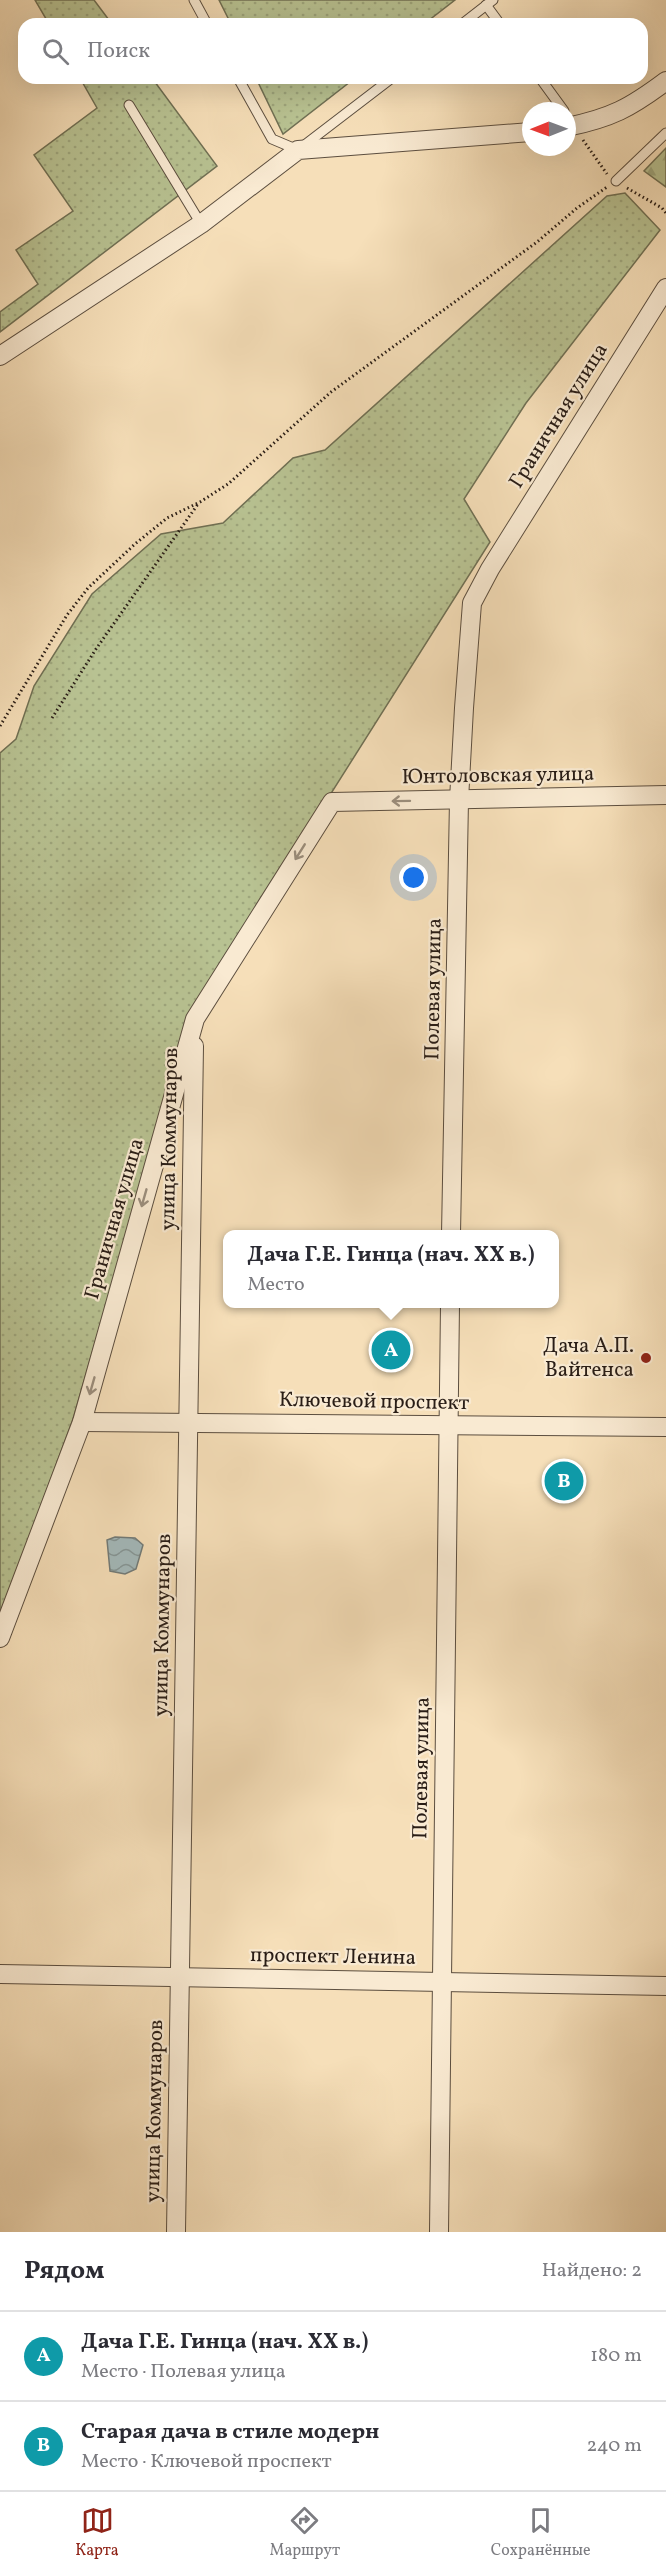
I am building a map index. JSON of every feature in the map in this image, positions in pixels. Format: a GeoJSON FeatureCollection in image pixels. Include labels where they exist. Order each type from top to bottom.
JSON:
{"type":"FeatureCollection","features":[{"type":"Feature","properties":{"kind":"street"},"geometry":{"type":"LineString","coordinates":[[576,120],[599,120],[629,108],[666,81]]}},
{"type":"Feature","properties":{"kind":"street"},"geometry":{"type":"LineString","coordinates":[[0,356],[201,224],[298,150],[522,133]]}},
{"type":"Feature","properties":{"kind":"street","name":"Граничная улица"},"geometry":{"type":"LineString","coordinates":[[490,569],[666,288]]}},
{"type":"Feature","properties":{"kind":"street","name":"Полевая улица"},"geometry":{"type":"LineString","coordinates":[[452,1230],[459,800],[471,603],[490,569]]}},
{"type":"Feature","properties":{"kind":"street","name":"Юнтоловская улица"},"geometry":{"type":"LineString","coordinates":[[332,802],[666,795]]}},
{"type":"Feature","properties":{"kind":"street","name":"Граничная улица"},"geometry":{"type":"LineString","coordinates":[[0,1638],[82,1422],[195,1019],[332,802]]}},
{"type":"Feature","properties":{"kind":"street","name":"улица Коммунаров"},"geometry":{"type":"LineString","coordinates":[[176,2232],[195,1019]]}},
{"type":"Feature","properties":{"kind":"street","name":"Полевая улица"},"geometry":{"type":"LineString","coordinates":[[439,2232],[450,1308]]}},
{"type":"Feature","properties":{"kind":"street","name":"Ключевой проспект"},"geometry":{"type":"LineString","coordinates":[[82,1422],[666,1427]]}},
{"type":"Feature","properties":{"kind":"street","name":"проспект Ленина"},"geometry":{"type":"LineString","coordinates":[[0,1974],[666,1986]]}},
{"type":"Feature","properties":{"kind":"lane"},"geometry":{"type":"LineString","coordinates":[[194,0],[204,18]]}},
{"type":"Feature","properties":{"kind":"lane"},"geometry":{"type":"LineString","coordinates":[[470,18],[490,2],[497,18]]}},
{"type":"Feature","properties":{"kind":"lane"},"geometry":{"type":"LineString","coordinates":[[240,84],[272,139],[298,150],[384,84]]}},
{"type":"Feature","properties":{"kind":"lane"},"geometry":{"type":"LineString","coordinates":[[544,84],[556,102]]}},
{"type":"Feature","properties":{"kind":"lane"},"geometry":{"type":"LineString","coordinates":[[129,105],[201,224]]}},
{"type":"Feature","properties":{"kind":"lane"},"geometry":{"type":"LineString","coordinates":[[616,181],[666,133]]}},
{"type":"Feature","properties":{"kind":"path"},"geometry":{"type":"LineString","coordinates":[[0,726],[67,615],[88,588],[152,529],[166,518],[200,502],[244,471],[331,392],[537,242],[577,208],[616,181]]}},
{"type":"Feature","properties":{"kind":"path"},"geometry":{"type":"LineString","coordinates":[[52,718],[96,649],[200,502]]}},
{"type":"Feature","properties":{"kind":"green space"},"geometry":{"type":"Polygon","coordinates":[[[35,0],[94,0],[108,18],[46,18],[35,0]]]}},
{"type":"Feature","properties":{"kind":"green space"},"geometry":{"type":"Polygon","coordinates":[[[219,0],[455,0],[432,18],[228,18],[219,0]]]}},
{"type":"Feature","properties":{"kind":"green space"},"geometry":{"type":"Polygon","coordinates":[[[83,84],[156,84],[217,166],[0,332],[0,312],[38,284],[16,250],[73,211],[34,155],[97,108],[83,84]]]}},
{"type":"Feature","properties":{"kind":"green space"},"geometry":{"type":"Polygon","coordinates":[[[259,84],[347,84],[283,134],[259,84]]]}},
{"type":"Feature","properties":{"kind":"green space"},"geometry":{"type":"Polygon","coordinates":[[[666,148],[666,187],[644,171],[666,148]]]}},
{"type":"Feature","properties":{"kind":"green space"},"geometry":{"type":"Polygon","coordinates":[[[625,193],[660,230],[526,403],[464,499],[490,542],[189,1018],[73,1419],[0,1617],[0,753],[16,739],[34,686],[92,594],[161,534],[223,523],[293,458],[325,450],[607,196],[625,193]]]}},
{"type":"Feature","properties":{"kind":"water"},"geometry":{"type":"Polygon","coordinates":[[[115,1537],[135,1538],[143,1545],[136,1569],[125,1574],[110,1571],[107,1540],[115,1537]]]}},
{"type":"Feature","properties":{"kind":"place","name":"Дача Г.Е. Гинца (нач. XX в.)"},"geometry":{"type":"Point","coordinates":[391,1350]}},
{"type":"Feature","properties":{"kind":"place","name":"Дача А.П. Вайтенса"},"geometry":{"type":"Point","coordinates":[646,1358]}},
{"type":"Feature","properties":{"kind":"place","name":"Старая дача в стиле модерн"},"geometry":{"type":"Point","coordinates":[564,1481]}}]}
